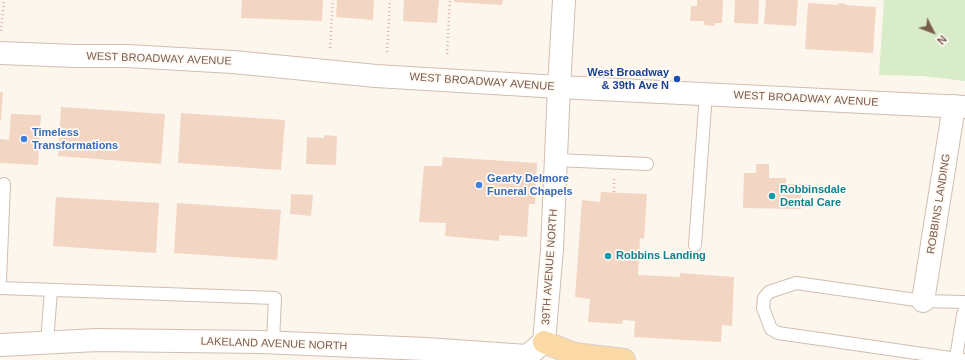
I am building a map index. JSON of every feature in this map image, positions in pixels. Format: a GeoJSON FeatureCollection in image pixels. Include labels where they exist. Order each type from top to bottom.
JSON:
{"type":"FeatureCollection","features":[{"type":"Feature","properties":{"kind":"main road"},"geometry":{"type":"LineString","coordinates":[[544,342],[574,354],[624,360]]}},
{"type":"Feature","properties":{"kind":"street","name":"39TH AVENUE NORTH"},"geometry":{"type":"LineString","coordinates":[[544,342],[552,249],[564,0]]}},
{"type":"Feature","properties":{"kind":"street","name":"WEST BROADWAY AVENUE"},"geometry":{"type":"LineString","coordinates":[[0,53],[75,56],[126,56],[233,62],[376,76],[559,87],[959,107]]}},
{"type":"Feature","properties":{"kind":"street","name":"ROBBINS LANDING"},"geometry":{"type":"LineString","coordinates":[[923,301],[959,107]]}},
{"type":"Feature","properties":{"kind":"street","name":"LAKELAND AVENUE NORTH"},"geometry":{"type":"LineString","coordinates":[[0,345],[97,340],[274,342],[527,356],[544,342]]}},
{"type":"Feature","properties":{"kind":"lane"},"geometry":{"type":"LineString","coordinates":[[695,245],[706,94]]}},
{"type":"Feature","properties":{"kind":"lane"},"geometry":{"type":"LineString","coordinates":[[556,160],[647,164]]}},
{"type":"Feature","properties":{"kind":"lane"},"geometry":{"type":"LineString","coordinates":[[0,280],[4,184]]}},
{"type":"Feature","properties":{"kind":"lane"},"geometry":{"type":"LineString","coordinates":[[965,302],[923,301],[796,283],[769,292],[764,298],[763,308],[771,329],[778,333],[960,359],[963,315],[965,310]]}},
{"type":"Feature","properties":{"kind":"lane"},"geometry":{"type":"LineString","coordinates":[[0,288],[275,298],[274,342]]}},
{"type":"Feature","properties":{"kind":"lane"},"geometry":{"type":"LineString","coordinates":[[47,343],[51,290]]}},
{"type":"Feature","properties":{"kind":"path"},"geometry":{"type":"LineString","coordinates":[[2,32],[4,0]]}},
{"type":"Feature","properties":{"kind":"path"},"geometry":{"type":"LineString","coordinates":[[330,48],[333,0]]}},
{"type":"Feature","properties":{"kind":"path"},"geometry":{"type":"LineString","coordinates":[[387,52],[390,0]]}},
{"type":"Feature","properties":{"kind":"path"},"geometry":{"type":"LineString","coordinates":[[447,54],[450,0]]}},
{"type":"Feature","properties":{"kind":"green space"},"geometry":{"type":"Polygon","coordinates":[[[884,0],[965,0],[965,81],[922,76],[879,75],[884,0]]]}},
{"type":"Feature","properties":{"kind":"building"},"geometry":{"type":"Polygon","coordinates":[[[242,0],[323,0],[322,21],[241,18],[242,0]]]}},
{"type":"Feature","properties":{"kind":"building"},"geometry":{"type":"Polygon","coordinates":[[[337,0],[374,0],[373,20],[336,17],[337,0]]]}},
{"type":"Feature","properties":{"kind":"building"},"geometry":{"type":"Polygon","coordinates":[[[404,0],[439,0],[437,23],[403,21],[404,0]]]}},
{"type":"Feature","properties":{"kind":"building"},"geometry":{"type":"Polygon","coordinates":[[[454,0],[503,0],[502,5],[454,2],[454,0]]]}},
{"type":"Feature","properties":{"kind":"building"},"geometry":{"type":"Polygon","coordinates":[[[697,0],[723,0],[722,23],[715,23],[715,26],[704,25],[704,21],[690,21],[691,6],[697,6],[697,0]]]}},
{"type":"Feature","properties":{"kind":"building"},"geometry":{"type":"Polygon","coordinates":[[[735,0],[759,0],[758,24],[734,23],[735,0]]]}},
{"type":"Feature","properties":{"kind":"building"},"geometry":{"type":"Polygon","coordinates":[[[766,0],[798,0],[796,26],[764,24],[766,0]]]}},
{"type":"Feature","properties":{"kind":"building"},"geometry":{"type":"Polygon","coordinates":[[[808,3],[838,5],[838,3],[876,7],[873,53],[805,49],[808,3]]]}},
{"type":"Feature","properties":{"kind":"building"},"geometry":{"type":"Polygon","coordinates":[[[0,92],[3,92],[1,120],[0,120],[0,92]]]}},
{"type":"Feature","properties":{"kind":"building"},"geometry":{"type":"Polygon","coordinates":[[[61,107],[165,114],[161,164],[58,156],[61,107]]]}},
{"type":"Feature","properties":{"kind":"building"},"geometry":{"type":"Polygon","coordinates":[[[181,113],[285,120],[281,170],[178,163],[181,113]]]}},
{"type":"Feature","properties":{"kind":"building","name":"Timeless Transformations"},"geometry":{"type":"Polygon","coordinates":[[[11,114],[41,115],[38,165],[0,163],[0,139],[9,140],[11,114]]]}},
{"type":"Feature","properties":{"kind":"building"},"geometry":{"type":"Polygon","coordinates":[[[324,135],[337,136],[336,165],[306,164],[307,137],[324,138],[324,135]]]}},
{"type":"Feature","properties":{"kind":"building","name":"Gearty Delmore Funeral Chapels"},"geometry":{"type":"Polygon","coordinates":[[[443,157],[537,163],[535,204],[529,204],[527,237],[499,235],[499,241],[445,236],[446,223],[419,222],[424,166],[442,166],[443,157]]]}},
{"type":"Feature","properties":{"kind":"building","name":"Robbinsdale Dental Care"},"geometry":{"type":"Polygon","coordinates":[[[756,164],[769,164],[769,178],[786,178],[786,184],[801,184],[801,209],[743,208],[744,173],[756,173],[756,164]]]}},
{"type":"Feature","properties":{"kind":"building","name":"Robbins Landing"},"geometry":{"type":"Polygon","coordinates":[[[601,192],[647,194],[644,239],[640,238],[638,275],[680,277],[680,273],[734,277],[732,326],[722,325],[721,342],[634,337],[635,321],[623,320],[622,324],[588,322],[590,299],[575,297],[582,200],[600,202],[601,192]]]}},
{"type":"Feature","properties":{"kind":"building"},"geometry":{"type":"Polygon","coordinates":[[[291,194],[313,195],[311,216],[290,214],[291,194]]]}},
{"type":"Feature","properties":{"kind":"building"},"geometry":{"type":"Polygon","coordinates":[[[56,197],[159,203],[156,253],[53,246],[56,197]]]}},
{"type":"Feature","properties":{"kind":"building"},"geometry":{"type":"Polygon","coordinates":[[[177,203],[281,210],[277,260],[174,253],[177,203]]]}},
{"type":"Feature","properties":{"kind":"place","name":"West Broadway & 39th Ave N"},"geometry":{"type":"Point","coordinates":[677,79]}},
{"type":"Feature","properties":{"kind":"place","name":"Timeless Transformations"},"geometry":{"type":"Point","coordinates":[24,139]}},
{"type":"Feature","properties":{"kind":"place","name":"Gearty Delmore Funeral Chapels"},"geometry":{"type":"Point","coordinates":[479,185]}},
{"type":"Feature","properties":{"kind":"place","name":"Robbinsdale Dental Care"},"geometry":{"type":"Point","coordinates":[772,196]}},
{"type":"Feature","properties":{"kind":"place","name":"Robbins Landing"},"geometry":{"type":"Point","coordinates":[608,256]}}]}
